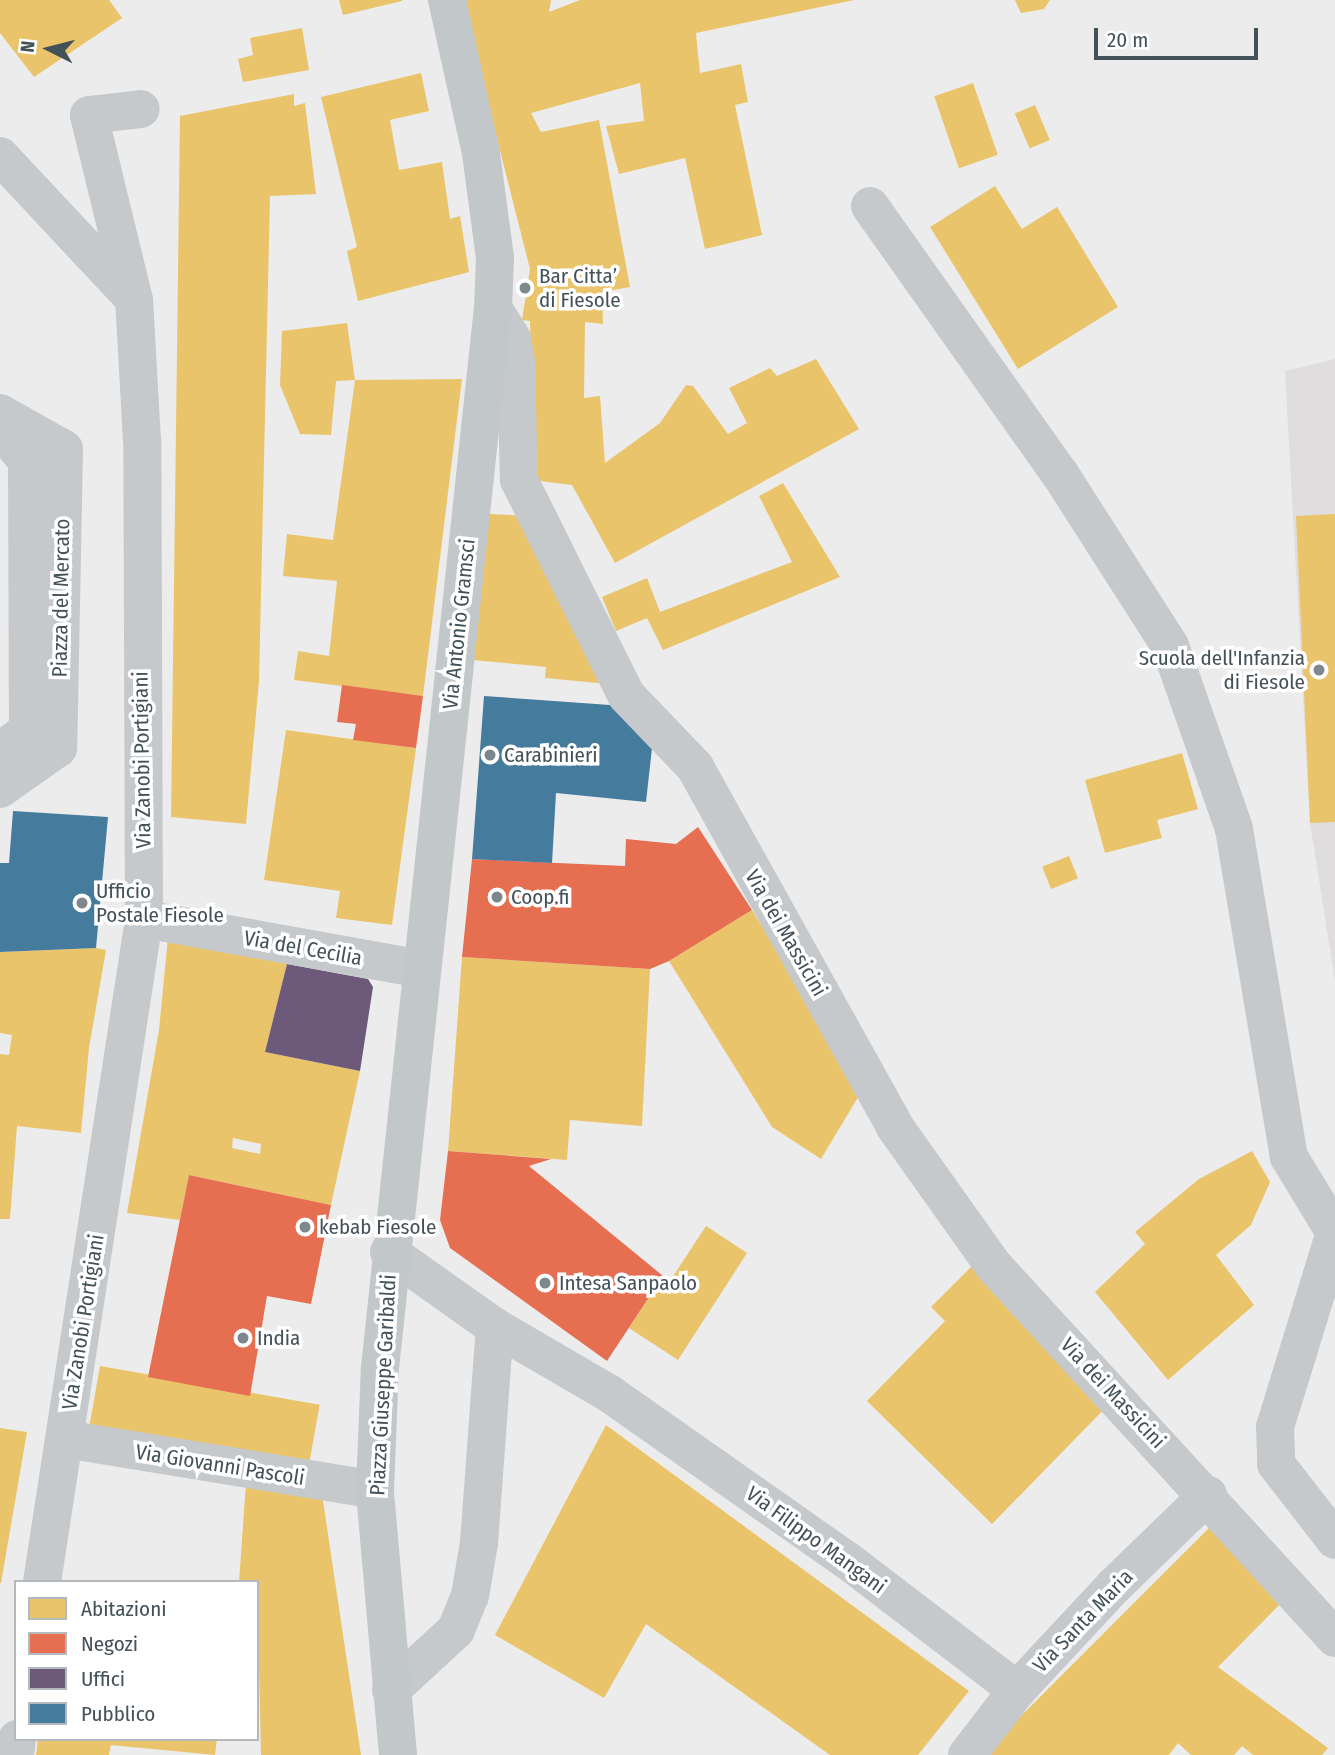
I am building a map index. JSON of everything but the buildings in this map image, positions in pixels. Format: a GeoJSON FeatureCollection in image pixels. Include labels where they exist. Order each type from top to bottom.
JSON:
{"type":"FeatureCollection","features":[{"type":"Feature","properties":{"kind":"main road","name":"Via Antonio Gramsci"},"geometry":{"type":"LineString","coordinates":[[390,1252],[493,308],[491,210],[447,0]]}},
{"type":"Feature","properties":{"kind":"main road","name":"Piazza Giuseppe Garibaldi"},"geometry":{"type":"LineString","coordinates":[[390,1252],[375,1490],[398,1755]]}},
{"type":"Feature","properties":{"kind":"street","name":"Via Zanobi Portigiani"},"geometry":{"type":"LineString","coordinates":[[42,1580],[144,919],[142,441],[134,300],[89,115],[141,109]]}},
{"type":"Feature","properties":{"kind":"street"},"geometry":{"type":"LineString","coordinates":[[0,156],[134,300]]}},
{"type":"Feature","properties":{"kind":"street"},"geometry":{"type":"LineString","coordinates":[[870,206],[1060,474],[1170,646],[1234,829],[1289,1157],[1335,1233],[1275,1427],[1276,1464],[1335,1540]]}},
{"type":"Feature","properties":{"kind":"street","name":"Via dei Massicini"},"geometry":{"type":"LineString","coordinates":[[493,308],[512,339],[516,361],[519,480],[626,695],[695,767],[895,1127],[993,1265],[1208,1495],[1334,1636]]}},
{"type":"Feature","properties":{"kind":"street","name":"Piazza del Mercato"},"geometry":{"type":"LineString","coordinates":[[0,413],[64,449],[58,748],[0,789]]}},
{"type":"Feature","properties":{"kind":"street","name":"Piazza del Mercato"},"geometry":{"type":"LineString","coordinates":[[0,428],[27,461],[28,730],[0,751]]}},
{"type":"Feature","properties":{"kind":"street","name":"Via del Cecilia"},"geometry":{"type":"LineString","coordinates":[[144,919],[422,969]]}},
{"type":"Feature","properties":{"kind":"street","name":"Piazza Giuseppe Garibaldi"},"geometry":{"type":"LineString","coordinates":[[390,1252],[495,1326],[610,1394]]}},
{"type":"Feature","properties":{"kind":"street"},"geometry":{"type":"LineString","coordinates":[[391,1690],[456,1630],[470,1596],[479,1543],[495,1326]]}},
{"type":"Feature","properties":{"kind":"street","name":"Via Filippo Mangani"},"geometry":{"type":"LineString","coordinates":[[610,1394],[848,1561],[1017,1690]]}},
{"type":"Feature","properties":{"kind":"street","name":"Via Giovanni Pascoli"},"geometry":{"type":"LineString","coordinates":[[65,1439],[375,1490]]}},
{"type":"Feature","properties":{"kind":"street"},"geometry":{"type":"LineString","coordinates":[[1276,1464],[1301,1475],[1335,1506]]}},
{"type":"Feature","properties":{"kind":"street","name":"Via Santa Maria"},"geometry":{"type":"LineString","coordinates":[[967,1755],[1017,1690],[1114,1586],[1208,1495]]}},
{"type":"Feature","properties":{"kind":"shaded area","name":"Scuola dell'Infanzia di Fiesole"},"geometry":{"type":"Polygon","coordinates":[[[1335,359],[1335,981],[1310,823],[1285,371],[1335,359]]]}},
{"type":"Feature","properties":{"kind":"place","name":"Bar Citta’ di Fiesole"},"geometry":{"type":"Point","coordinates":[525,288]}},
{"type":"Feature","properties":{"kind":"place","name":"Scuola dell'Infanzia di Fiesole"},"geometry":{"type":"Point","coordinates":[1319,670]}},
{"type":"Feature","properties":{"kind":"place","name":"Carabinieri"},"geometry":{"type":"Point","coordinates":[490,755]}},
{"type":"Feature","properties":{"kind":"place","name":"Coop.fi"},"geometry":{"type":"Point","coordinates":[497,897]}},
{"type":"Feature","properties":{"kind":"place","name":"Ufficio Postale Fiesole"},"geometry":{"type":"Point","coordinates":[82,903]}},
{"type":"Feature","properties":{"kind":"place","name":"kebab Fiesole"},"geometry":{"type":"Point","coordinates":[305,1227]}},
{"type":"Feature","properties":{"kind":"place","name":"Intesa Sanpaolo"},"geometry":{"type":"Point","coordinates":[545,1283]}},
{"type":"Feature","properties":{"kind":"place","name":"India"},"geometry":{"type":"Point","coordinates":[243,1338]}}]}
